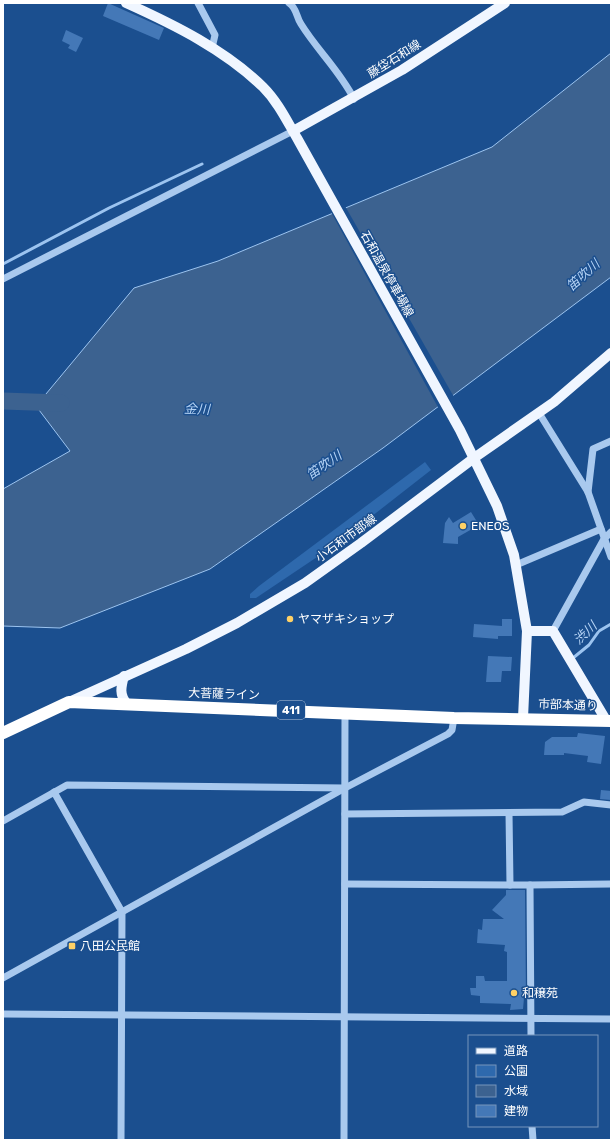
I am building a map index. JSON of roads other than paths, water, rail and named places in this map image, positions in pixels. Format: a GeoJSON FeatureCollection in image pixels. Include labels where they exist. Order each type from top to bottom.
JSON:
{"type":"FeatureCollection","features":[{"type":"Feature","properties":{"kind":"highway","name":"大菩薩ライン"},"geometry":{"type":"LineString","coordinates":[[3,733],[69,702],[346,712],[454,718],[523,718]]}},
{"type":"Feature","properties":{"kind":"highway","name":"市部本通り"},"geometry":{"type":"LineString","coordinates":[[523,718],[608,721]]}},
{"type":"Feature","properties":{"kind":"main road","name":"石和温泉停車場線"},"geometry":{"type":"LineString","coordinates":[[126,3],[182,30],[212,48],[235,64],[264,88],[279,106],[460,430],[497,506],[516,565],[527,630],[523,718]]}},
{"type":"Feature","properties":{"kind":"main road","name":"藤垈石和線"},"geometry":{"type":"LineString","coordinates":[[295,134],[353,96],[402,70],[505,3]]}},
{"type":"Feature","properties":{"kind":"main road","name":"小石和市部線"},"geometry":{"type":"LineString","coordinates":[[69,702],[236,623],[305,582],[361,543],[474,458],[539,413],[611,353]]}},
{"type":"Feature","properties":{"kind":"main road"},"geometry":{"type":"LineString","coordinates":[[527,630],[553,631],[608,721]]}},
{"type":"Feature","properties":{"kind":"main road"},"geometry":{"type":"LineString","coordinates":[[124,676],[121,692],[123,700],[127,704]]}},
{"type":"Feature","properties":{"kind":"street"},"geometry":{"type":"LineString","coordinates":[[198,3],[214,35],[212,48]]}},
{"type":"Feature","properties":{"kind":"street"},"geometry":{"type":"LineString","coordinates":[[289,3],[295,9],[301,25],[353,96]]}},
{"type":"Feature","properties":{"kind":"street"},"geometry":{"type":"LineString","coordinates":[[3,279],[295,134]]}},
{"type":"Feature","properties":{"kind":"street"},"geometry":{"type":"LineString","coordinates":[[539,413],[588,492],[611,556]]}},
{"type":"Feature","properties":{"kind":"street"},"geometry":{"type":"LineString","coordinates":[[588,492],[593,449],[611,441]]}},
{"type":"Feature","properties":{"kind":"street"},"geometry":{"type":"LineString","coordinates":[[516,565],[601,529]]}},
{"type":"Feature","properties":{"kind":"street"},"geometry":{"type":"LineString","coordinates":[[553,631],[604,539],[611,532]]}},
{"type":"Feature","properties":{"kind":"street"},"geometry":{"type":"LineString","coordinates":[[344,1140],[346,712]]}},
{"type":"Feature","properties":{"kind":"street"},"geometry":{"type":"LineString","coordinates":[[3,978],[345,788],[448,734],[452,730],[454,718]]}},
{"type":"Feature","properties":{"kind":"street"},"geometry":{"type":"LineString","coordinates":[[3,821],[67,785],[345,788]]}},
{"type":"Feature","properties":{"kind":"street"},"geometry":{"type":"LineString","coordinates":[[54,792],[122,912],[120,1016],[121,1140]]}},
{"type":"Feature","properties":{"kind":"street"},"geometry":{"type":"LineString","coordinates":[[345,814],[562,812],[584,802],[611,805]]}},
{"type":"Feature","properties":{"kind":"street"},"geometry":{"type":"LineString","coordinates":[[509,813],[510,885]]}},
{"type":"Feature","properties":{"kind":"street"},"geometry":{"type":"LineString","coordinates":[[346,884],[611,884]]}},
{"type":"Feature","properties":{"kind":"street"},"geometry":{"type":"LineString","coordinates":[[530,885],[532,1035]]}},
{"type":"Feature","properties":{"kind":"street"},"geometry":{"type":"LineString","coordinates":[[3,1014],[611,1019]]}},
{"type":"Feature","properties":{"kind":"street"},"geometry":{"type":"LineString","coordinates":[[532,1127],[532,1140]]}},
{"type":"Feature","properties":{"kind":"water","name":"笛吹川"},"geometry":{"type":"Polygon","coordinates":[[[611,53],[611,277],[383,448],[210,569],[60,628],[3,626],[3,489],[70,451],[36,406],[134,288],[218,261],[492,147],[611,53]]]}},
{"type":"Feature","properties":{"kind":"waterway"},"geometry":{"type":"LineString","coordinates":[[3,264],[109,208],[202,164]]}},
{"type":"Feature","properties":{"kind":"waterway","name":"金川"},"geometry":{"type":"LineString","coordinates":[[3,401],[61,403]]}},
{"type":"Feature","properties":{"kind":"waterway","name":"渋川"},"geometry":{"type":"LineString","coordinates":[[573,658],[589,645],[599,631],[611,624]]}},
{"type":"Feature","properties":{"kind":"place","name":"ENEOS"},"geometry":{"type":"Point","coordinates":[463,526]}},
{"type":"Feature","properties":{"kind":"place","name":"ヤマザキショップ"},"geometry":{"type":"Point","coordinates":[290,619]}},
{"type":"Feature","properties":{"kind":"place","name":"八田公民館"},"geometry":{"type":"Point","coordinates":[72,946]}},
{"type":"Feature","properties":{"kind":"place","name":"和穣苑"},"geometry":{"type":"Point","coordinates":[514,993]}}]}
